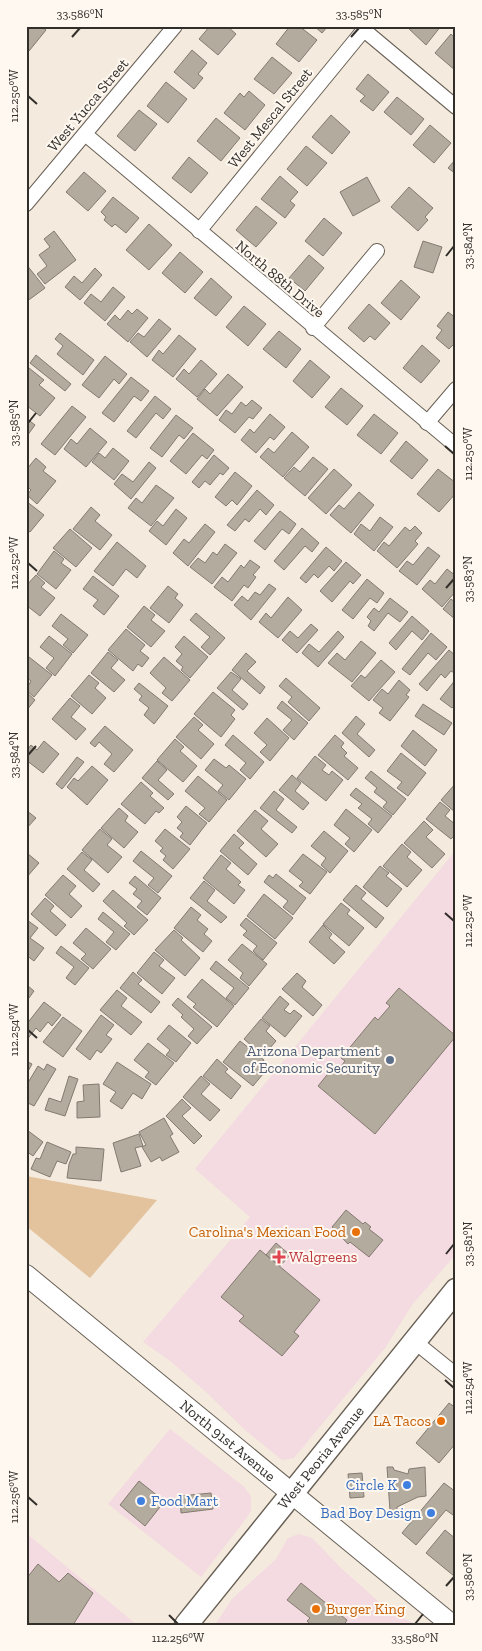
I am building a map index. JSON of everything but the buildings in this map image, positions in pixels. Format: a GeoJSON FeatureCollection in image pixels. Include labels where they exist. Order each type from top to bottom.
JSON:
{"type":"FeatureCollection","features":[{"type":"Feature","properties":{"kind":"main road","name":"North 91st Avenue"},"geometry":{"type":"LineString","coordinates":[[26,1275],[452,1625]]}},
{"type":"Feature","properties":{"kind":"main road","name":"West Peoria Avenue"},"geometry":{"type":"LineString","coordinates":[[186,1625],[456,1290]]}},
{"type":"Feature","properties":{"kind":"street","name":"West Yucca Street"},"geometry":{"type":"LineString","coordinates":[[26,204],[175,26]]}},
{"type":"Feature","properties":{"kind":"street"},"geometry":{"type":"LineString","coordinates":[[365,28],[456,107]]}},
{"type":"Feature","properties":{"kind":"street","name":"West Mescal Street"},"geometry":{"type":"LineString","coordinates":[[199,231],[365,28]]}},
{"type":"Feature","properties":{"kind":"street","name":"North 88th Drive"},"geometry":{"type":"LineString","coordinates":[[85,134],[313,328],[456,446]]}},
{"type":"Feature","properties":{"kind":"street"},"geometry":{"type":"LineString","coordinates":[[313,328],[377,251]]}},
{"type":"Feature","properties":{"kind":"street"},"geometry":{"type":"LineString","coordinates":[[428,423],[456,389]]}},
{"type":"Feature","properties":{"kind":"street"},"geometry":{"type":"LineString","coordinates":[[414,1341],[456,1376]]}},
{"type":"Feature","properties":{"kind":"shaded area"},"geometry":{"type":"Polygon","coordinates":[[[456,850],[456,1254],[412,1305],[385,1348],[294,1458],[282,1460],[244,1429],[206,1392],[169,1360],[143,1342],[250,1217],[195,1169],[456,850]]]}},
{"type":"Feature","properties":{"kind":"shaded area"},"geometry":{"type":"Polygon","coordinates":[[[26,1176],[157,1200],[90,1278],[26,1226],[26,1176]]]}},
{"type":"Feature","properties":{"kind":"shaded area"},"geometry":{"type":"Polygon","coordinates":[[[170,1429],[243,1486],[251,1496],[251,1510],[248,1516],[201,1577],[108,1504],[170,1429]]]}},
{"type":"Feature","properties":{"kind":"shaded area"},"geometry":{"type":"Polygon","coordinates":[[[26,1533],[137,1625],[26,1625],[26,1533]]]}},
{"type":"Feature","properties":{"kind":"shaded area"},"geometry":{"type":"Polygon","coordinates":[[[299,1534],[312,1538],[341,1568],[387,1609],[416,1625],[215,1625],[232,1599],[276,1559],[288,1538],[299,1534]]]}},
{"type":"Feature","properties":{"kind":"place","name":"Arizona Department of Economic Security"},"geometry":{"type":"Point","coordinates":[390,1060]}},
{"type":"Feature","properties":{"kind":"place","name":"Carolina's Mexican Food"},"geometry":{"type":"Point","coordinates":[356,1232]}},
{"type":"Feature","properties":{"kind":"place","name":"Walgreens"},"geometry":{"type":"Point","coordinates":[279,1257]}},
{"type":"Feature","properties":{"kind":"place","name":"LA Tacos"},"geometry":{"type":"Point","coordinates":[441,1421]}},
{"type":"Feature","properties":{"kind":"place","name":"Circle K"},"geometry":{"type":"Point","coordinates":[407,1485]}},
{"type":"Feature","properties":{"kind":"place","name":"Food Mart"},"geometry":{"type":"Point","coordinates":[141,1501]}},
{"type":"Feature","properties":{"kind":"place","name":"Bad Boy Design"},"geometry":{"type":"Point","coordinates":[431,1513]}},
{"type":"Feature","properties":{"kind":"place","name":"Burger King"},"geometry":{"type":"Point","coordinates":[316,1609]}}]}
